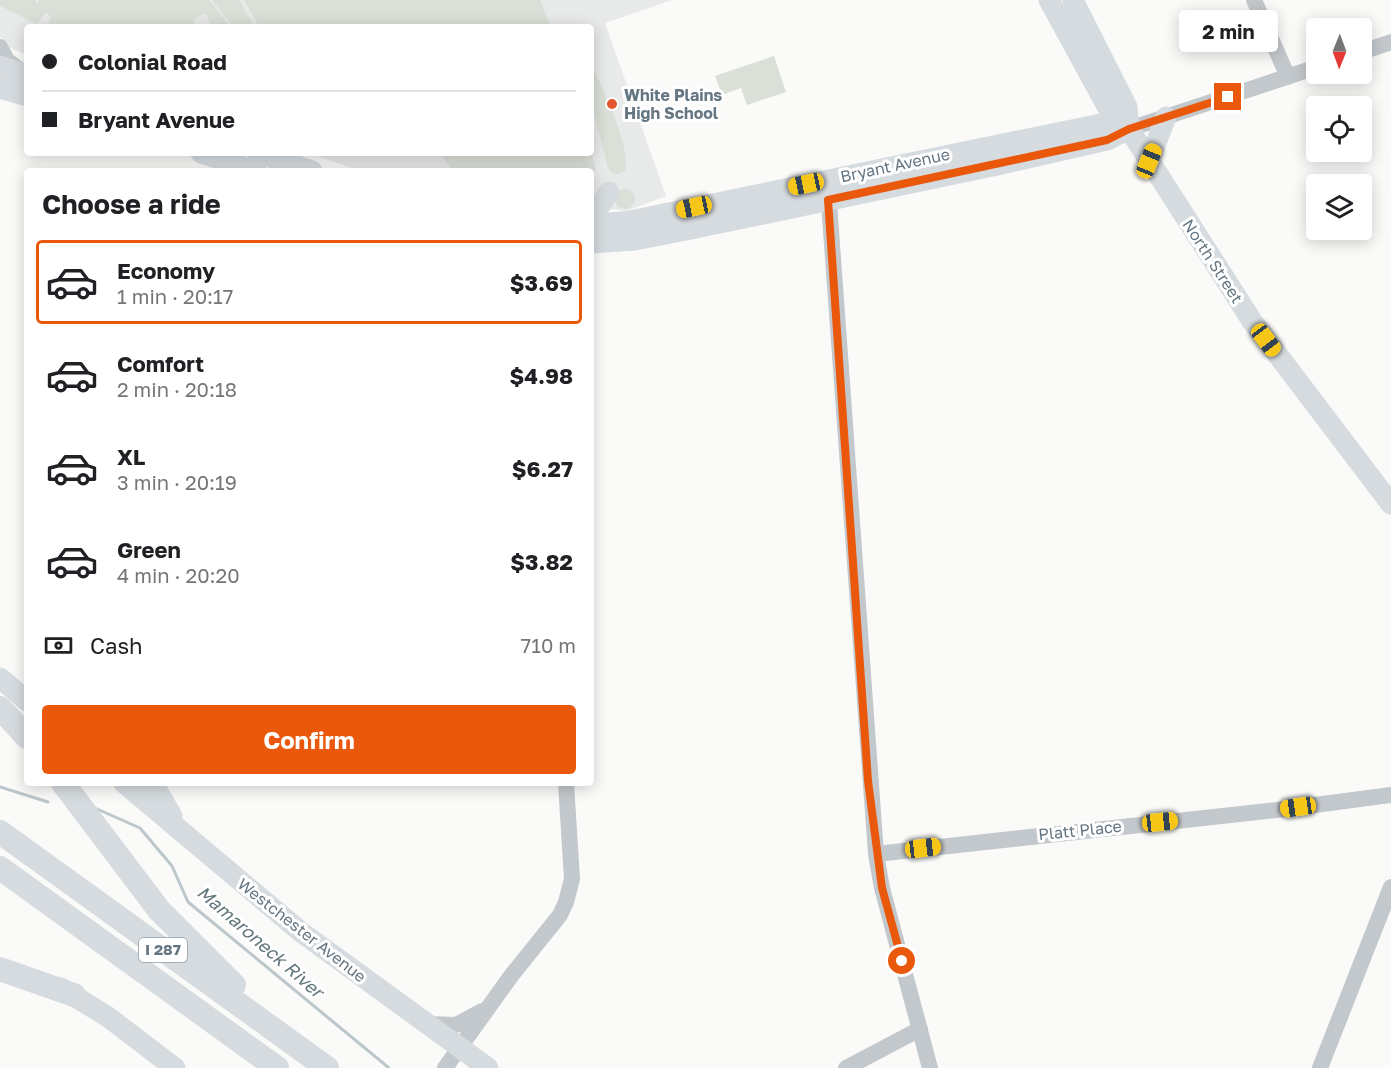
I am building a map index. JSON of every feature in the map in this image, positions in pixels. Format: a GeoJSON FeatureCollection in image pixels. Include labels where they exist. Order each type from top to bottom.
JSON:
{"type":"FeatureCollection","features":[{"type":"Feature","properties":{"kind":"highway"},"geometry":{"type":"LineString","coordinates":[[18,700],[24,725]]}},
{"type":"Feature","properties":{"kind":"highway"},"geometry":{"type":"LineString","coordinates":[[0,729],[24,749]]}},
{"type":"Feature","properties":{"kind":"highway"},"geometry":{"type":"LineString","coordinates":[[59,786],[159,910],[191,945],[328,1068]]}},
{"type":"Feature","properties":{"kind":"highway"},"geometry":{"type":"LineString","coordinates":[[65,786],[106,842]]}},
{"type":"Feature","properties":{"kind":"highway","name":"I 287"},"geometry":{"type":"LineString","coordinates":[[0,832],[328,1068]]}},
{"type":"Feature","properties":{"kind":"highway","name":"I 287"},"geometry":{"type":"LineString","coordinates":[[0,868],[277,1068]]}},
{"type":"Feature","properties":{"kind":"highway"},"geometry":{"type":"LineString","coordinates":[[0,882],[103,942]]}},
{"type":"Feature","properties":{"kind":"highway"},"geometry":{"type":"LineString","coordinates":[[0,969],[74,995]]}},
{"type":"Feature","properties":{"kind":"main road","name":"North Street"},"geometry":{"type":"LineString","coordinates":[[1050,0],[1108,108],[1129,129],[1252,321],[1388,495]]}},
{"type":"Feature","properties":{"kind":"main road","name":"North Street"},"geometry":{"type":"LineString","coordinates":[[1073,0],[1127,107],[1129,129]]}},
{"type":"Feature","properties":{"kind":"main road"},"geometry":{"type":"LineString","coordinates":[[0,66],[24,73]]}},
{"type":"Feature","properties":{"kind":"main road"},"geometry":{"type":"LineString","coordinates":[[0,88],[24,95]]}},
{"type":"Feature","properties":{"kind":"main road"},"geometry":{"type":"LineString","coordinates":[[1149,161],[1166,117]]}},
{"type":"Feature","properties":{"kind":"main road","name":"Bryant Avenue"},"geometry":{"type":"LineString","coordinates":[[594,225],[630,221],[1101,124],[1129,129]]}},
{"type":"Feature","properties":{"kind":"main road","name":"Bryant Avenue"},"geometry":{"type":"LineString","coordinates":[[594,243],[635,240],[828,200],[1107,140],[1129,129]]}},
{"type":"Feature","properties":{"kind":"main road"},"geometry":{"type":"LineString","coordinates":[[210,156],[246,168]]}},
{"type":"Feature","properties":{"kind":"main road"},"geometry":{"type":"LineString","coordinates":[[267,156],[303,168]]}},
{"type":"Feature","properties":{"kind":"main road"},"geometry":{"type":"LineString","coordinates":[[594,211],[609,192]]}},
{"type":"Feature","properties":{"kind":"main road"},"geometry":{"type":"LineString","coordinates":[[0,678],[18,700]]}},
{"type":"Feature","properties":{"kind":"main road","name":"Westchester Avenue"},"geometry":{"type":"LineString","coordinates":[[128,786],[301,932],[488,1068]]}},
{"type":"Feature","properties":{"kind":"main road"},"geometry":{"type":"LineString","coordinates":[[155,786],[189,838]]}},
{"type":"Feature","properties":{"kind":"main road"},"geometry":{"type":"LineString","coordinates":[[0,960],[74,995],[116,1023],[175,1068]]}},
{"type":"Feature","properties":{"kind":"street"},"geometry":{"type":"LineString","coordinates":[[1254,0],[1288,77]]}},
{"type":"Feature","properties":{"kind":"street"},"geometry":{"type":"LineString","coordinates":[[1372,49],[1391,42]]}},
{"type":"Feature","properties":{"kind":"street"},"geometry":{"type":"LineString","coordinates":[[0,47],[7,60],[24,73]]}},
{"type":"Feature","properties":{"kind":"street","name":"Bryant Avenue"},"geometry":{"type":"LineString","coordinates":[[1129,129],[1306,71]]}},
{"type":"Feature","properties":{"kind":"street"},"geometry":{"type":"LineString","coordinates":[[827,179],[876,854],[882,888],[930,1068]]}},
{"type":"Feature","properties":{"kind":"street"},"geometry":{"type":"LineString","coordinates":[[445,1068],[490,1005],[560,915],[570,891],[572,879],[566,786]]}},
{"type":"Feature","properties":{"kind":"street","name":"Platt Place"},"geometry":{"type":"LineString","coordinates":[[876,854],[1277,810],[1391,795]]}},
{"type":"Feature","properties":{"kind":"street"},"geometry":{"type":"LineString","coordinates":[[1320,1068],[1391,887]]}},
{"type":"Feature","properties":{"kind":"street"},"geometry":{"type":"LineString","coordinates":[[427,1023],[456,1025],[490,1005]]}},
{"type":"Feature","properties":{"kind":"street"},"geometry":{"type":"LineString","coordinates":[[846,1068],[920,1029]]}},
{"type":"Feature","properties":{"kind":"shaded area","name":"White Plains High School"},"geometry":{"type":"Polygon","coordinates":[[[0,0],[672,0],[605,23],[666,196],[627,211],[594,207],[594,168],[352,168],[318,156],[594,156],[594,24],[24,24],[24,54],[8,47],[0,36],[0,0]]]}},
{"type":"Feature","properties":{"kind":"shaded area"},"geometry":{"type":"Polygon","coordinates":[[[0,0],[35,0],[37,4],[39,0],[209,0],[229,24],[211,24],[205,13],[193,20],[195,24],[48,24],[51,17],[46,12],[37,24],[0,6],[0,0]]]}},
{"type":"Feature","properties":{"kind":"shaded area"},"geometry":{"type":"Polygon","coordinates":[[[212,0],[239,0],[253,24],[231,24],[212,0]]]}},
{"type":"Feature","properties":{"kind":"shaded area"},"geometry":{"type":"Polygon","coordinates":[[[244,0],[540,0],[550,24],[257,24],[244,0]]]}},
{"type":"Feature","properties":{"kind":"shaded area"},"geometry":{"type":"Polygon","coordinates":[[[774,56],[786,92],[747,105],[741,88],[722,95],[715,76],[774,56]]]}},
{"type":"Feature","properties":{"kind":"shaded area"},"geometry":{"type":"Polygon","coordinates":[[[594,70],[620,132],[626,160],[625,171],[620,174],[613,174],[608,168],[594,113],[594,70]]]}},
{"type":"Feature","properties":{"kind":"shaded area"},"geometry":{"type":"Polygon","coordinates":[[[442,156],[592,156],[596,170],[594,173],[594,168],[451,168],[442,156]]]}},
{"type":"Feature","properties":{"kind":"shaded area"},"geometry":{"type":"Polygon","coordinates":[[[621,189],[629,189],[635,195],[635,203],[629,209],[621,209],[615,203],[615,195],[621,189]]]}},
{"type":"Feature","properties":{"kind":"waterway","name":"Mamaroneck River"},"geometry":{"type":"LineString","coordinates":[[0,787],[48,802]]}},
{"type":"Feature","properties":{"kind":"waterway","name":"Mamaroneck River"},"geometry":{"type":"LineString","coordinates":[[97,809],[140,828],[172,866],[188,902],[389,1068]]}},
{"type":"Feature","properties":{"kind":"place","name":"White Plains High School"},"geometry":{"type":"Point","coordinates":[612,104]}},
{"type":"Feature","properties":{"kind":"route"},"geometry":{"type":"LineString","coordinates":[[902,961],[882,888],[868,781],[828,200],[1107,140],[1129,129],[1228,97]]}}]}
